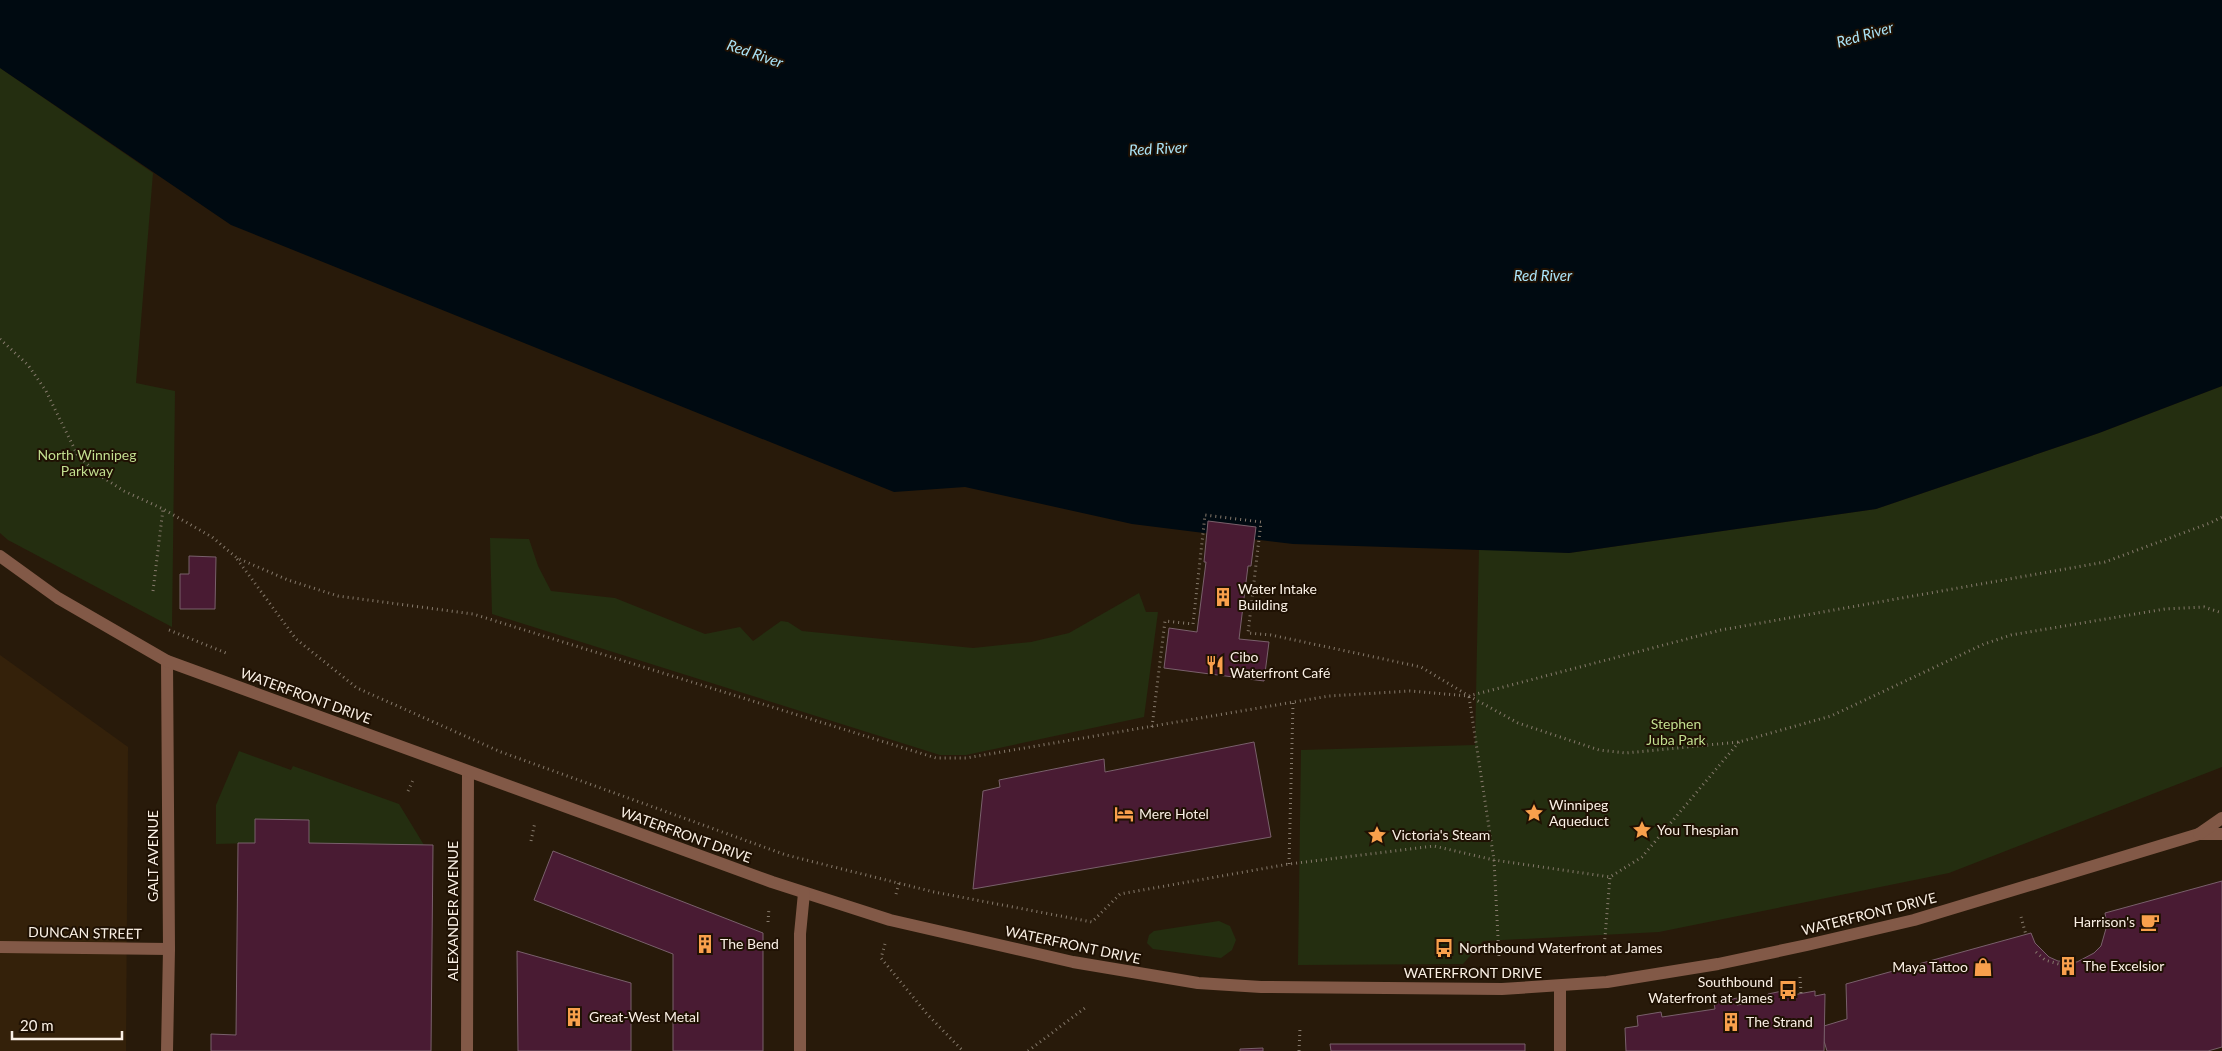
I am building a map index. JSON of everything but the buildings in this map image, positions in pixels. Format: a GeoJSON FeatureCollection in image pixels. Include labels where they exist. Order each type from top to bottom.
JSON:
{"type":"FeatureCollection","features":[{"type":"Feature","properties":{"kind":"street","name":"WATERFRONT DRIVE"},"geometry":{"type":"LineString","coordinates":[[0,556],[58,598],[167,661],[804,893],[890,920],[1072,962],[1198,983],[1261,987],[1502,989],[1607,982],[1718,964],[1860,933],[1914,920],[2199,834],[2222,834]]}},
{"type":"Feature","properties":{"kind":"street","name":"GALT AVENUE"},"geometry":{"type":"LineString","coordinates":[[167,661],[169,949],[167,1051]]}},
{"type":"Feature","properties":{"kind":"street","name":"ALEXANDER AVENUE"},"geometry":{"type":"LineString","coordinates":[[467,1051],[468,772]]}},
{"type":"Feature","properties":{"kind":"street","name":"WATERFRONT DRIVE"},"geometry":{"type":"LineString","coordinates":[[2199,834],[2222,818]]}},
{"type":"Feature","properties":{"kind":"street"},"geometry":{"type":"LineString","coordinates":[[800,1051],[800,934],[804,893]]}},
{"type":"Feature","properties":{"kind":"street","name":"DUNCAN STREET"},"geometry":{"type":"LineString","coordinates":[[0,947],[169,949]]}},
{"type":"Feature","properties":{"kind":"street"},"geometry":{"type":"LineString","coordinates":[[1560,986],[1560,1051]]}},
{"type":"Feature","properties":{"kind":"path"},"geometry":{"type":"LineString","coordinates":[[0,339],[28,365],[46,391],[77,454],[96,473],[117,487],[163,509],[212,537],[237,558],[296,639],[357,688],[501,752],[786,855],[934,892],[1092,922],[1120,894],[1289,864],[1434,846],[1494,860],[1610,877],[1642,857],[1739,742]]}},
{"type":"Feature","properties":{"kind":"path"},"geometry":{"type":"LineString","coordinates":[[153,591],[163,509]]}},
{"type":"Feature","properties":{"kind":"path"},"geometry":{"type":"LineString","coordinates":[[1152,727],[1165,621],[1193,624],[1205,515],[1261,522],[1248,633],[1270,635],[1421,667],[1518,723],[1599,750],[1626,754],[1739,742],[1831,716],[1984,644],[2011,636],[2165,609],[2204,607],[2222,613]]}},
{"type":"Feature","properties":{"kind":"path"},"geometry":{"type":"LineString","coordinates":[[237,558],[288,580],[338,596],[473,614],[936,758],[961,759],[1293,703],[1372,692],[1410,691],[1469,696],[1721,630],[2105,562],[2210,524],[2222,517]]}},
{"type":"Feature","properties":{"kind":"path"},"geometry":{"type":"LineString","coordinates":[[166,629],[231,655]]}},
{"type":"Feature","properties":{"kind":"path"},"geometry":{"type":"LineString","coordinates":[[1469,696],[1494,860],[1499,957]]}},
{"type":"Feature","properties":{"kind":"path"},"geometry":{"type":"LineString","coordinates":[[1289,864],[1293,703]]}},
{"type":"Feature","properties":{"kind":"path"},"geometry":{"type":"LineString","coordinates":[[1604,949],[1610,877]]}},
{"type":"Feature","properties":{"kind":"path"},"geometry":{"type":"LineString","coordinates":[[2021,917],[2026,935]]}},
{"type":"Feature","properties":{"kind":"path"},"geometry":{"type":"LineString","coordinates":[[2036,952],[2045,960],[2062,965]]}},
{"type":"Feature","properties":{"kind":"path"},"geometry":{"type":"LineString","coordinates":[[881,958],[927,1014],[963,1051]]}},
{"type":"Feature","properties":{"kind":"path"},"geometry":{"type":"LineString","coordinates":[[1800,977],[1802,994]]}},
{"type":"Feature","properties":{"kind":"path"},"geometry":{"type":"LineString","coordinates":[[1028,1051],[1085,1008]]}},
{"type":"Feature","properties":{"kind":"path"},"geometry":{"type":"LineString","coordinates":[[1299,1051],[1300,1028]]}},
{"type":"Feature","properties":{"kind":"shaded area"},"geometry":{"type":"Polygon","coordinates":[[[0,655],[128,747],[126,1051],[0,1051],[0,655]]]}},
{"type":"Feature","properties":{"kind":"green space","name":"North Winnipeg Parkway"},"geometry":{"type":"Polygon","coordinates":[[[0,68],[153,173],[136,383],[175,391],[172,627],[8,540],[0,533],[0,68]]]}},
{"type":"Feature","properties":{"kind":"green space","name":"Stephen Juba Park"},"geometry":{"type":"Polygon","coordinates":[[[2222,386],[2222,767],[1949,873],[1659,932],[1483,941],[1463,964],[1298,965],[1301,750],[1475,745],[1479,547],[1569,553],[1876,509],[2099,433],[2222,386]]]}},
{"type":"Feature","properties":{"kind":"green space"},"geometry":{"type":"Polygon","coordinates":[[[490,538],[529,539],[538,566],[551,591],[615,598],[705,634],[740,627],[753,641],[781,621],[788,622],[802,631],[973,648],[1031,642],[1069,633],[1139,593],[1146,612],[1158,612],[1144,717],[966,755],[940,755],[492,614],[490,538]]]}},
{"type":"Feature","properties":{"kind":"green space"},"geometry":{"type":"Polygon","coordinates":[[[239,751],[291,770],[293,766],[399,804],[424,845],[309,843],[309,820],[255,819],[255,843],[216,844],[216,805],[239,751]]]}},
{"type":"Feature","properties":{"kind":"green space"},"geometry":{"type":"Polygon","coordinates":[[[1219,921],[1230,926],[1236,940],[1232,950],[1221,958],[1153,949],[1147,943],[1149,935],[1154,931],[1219,921]]]}},
{"type":"Feature","properties":{"kind":"water","name":"Red River"},"geometry":{"type":"Polygon","coordinates":[[[0,0],[2222,0],[2222,386],[2099,433],[1876,509],[1569,553],[1293,544],[1132,524],[965,487],[894,492],[231,225],[0,68],[0,0]]]}},
{"type":"Feature","properties":{"kind":"place","name":"Water Intake Building"},"geometry":{"type":"Point","coordinates":[1223,597]}},
{"type":"Feature","properties":{"kind":"place","name":"Cibo Waterfront Café"},"geometry":{"type":"Point","coordinates":[1215,665]}},
{"type":"Feature","properties":{"kind":"place","name":"Winnipeg Aqueduct"},"geometry":{"type":"Point","coordinates":[1534,813]}},
{"type":"Feature","properties":{"kind":"place","name":"Mere Hotel"},"geometry":{"type":"Point","coordinates":[1124,814]}},
{"type":"Feature","properties":{"kind":"place","name":"You Thespian"},"geometry":{"type":"Point","coordinates":[1642,830]}},
{"type":"Feature","properties":{"kind":"place","name":"Victoria's Steam"},"geometry":{"type":"Point","coordinates":[1377,835]}},
{"type":"Feature","properties":{"kind":"place","name":"Harrison's"},"geometry":{"type":"Point","coordinates":[2150,922]}},
{"type":"Feature","properties":{"kind":"place","name":"The Bend"},"geometry":{"type":"Point","coordinates":[705,944]}},
{"type":"Feature","properties":{"kind":"place","name":"Northbound Waterfront at James"},"geometry":{"type":"Point","coordinates":[1444,948]}},
{"type":"Feature","properties":{"kind":"place","name":"The Excelsior"},"geometry":{"type":"Point","coordinates":[2068,966]}},
{"type":"Feature","properties":{"kind":"place","name":"Maya Tattoo"},"geometry":{"type":"Point","coordinates":[1983,967]}},
{"type":"Feature","properties":{"kind":"place","name":"Southbound Waterfront at James"},"geometry":{"type":"Point","coordinates":[1788,990]}},
{"type":"Feature","properties":{"kind":"place","name":"Great-West Metal"},"geometry":{"type":"Point","coordinates":[574,1017]}},
{"type":"Feature","properties":{"kind":"place","name":"The Strand"},"geometry":{"type":"Point","coordinates":[1731,1022]}}]}
